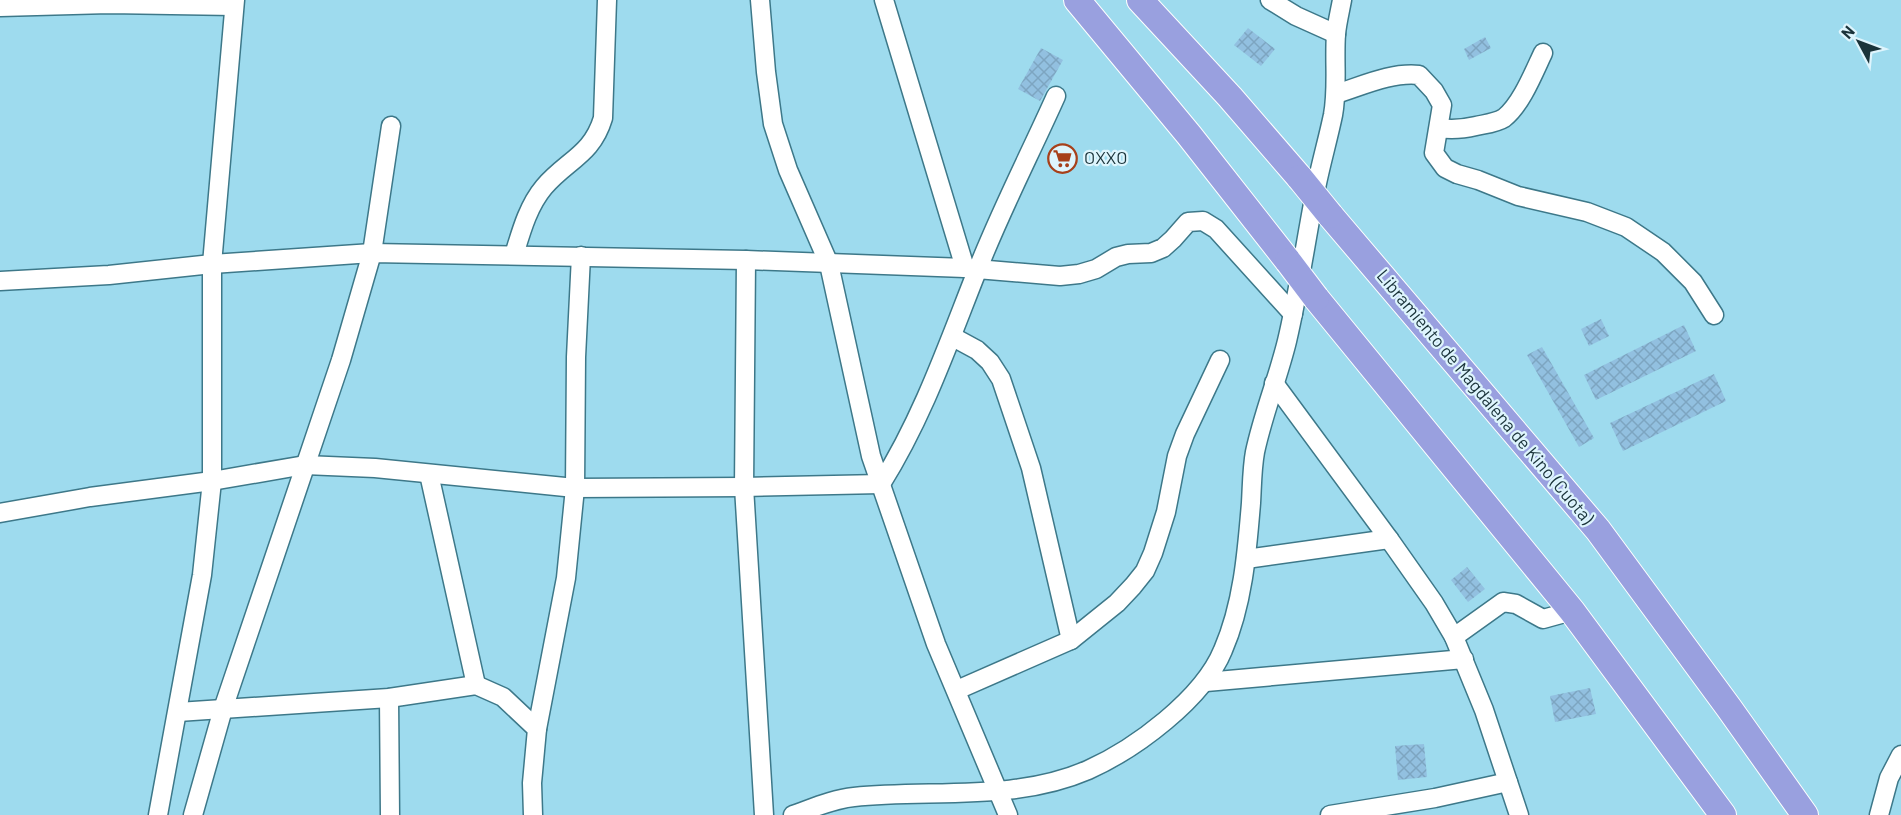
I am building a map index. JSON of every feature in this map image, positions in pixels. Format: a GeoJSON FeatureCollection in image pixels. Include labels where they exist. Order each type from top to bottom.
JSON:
{"type":"FeatureCollection","features":[{"type":"Feature","properties":{"kind":"highway"},"geometry":{"type":"LineString","coordinates":[[1077,0],[1189,135],[1316,298],[1572,611],[1723,815]]}},
{"type":"Feature","properties":{"kind":"highway","name":"Libramiento de Magdalena de Kino (Cuota)"},"geometry":{"type":"LineString","coordinates":[[1140,0],[1230,96],[1598,530],[1805,815]]}},
{"type":"Feature","properties":{"kind":"street"},"geometry":{"type":"LineString","coordinates":[[514,255],[524,222],[543,187],[586,150],[598,134],[603,118],[608,0]]}},
{"type":"Feature","properties":{"kind":"street"},"geometry":{"type":"LineString","coordinates":[[760,0],[773,124],[788,170],[829,264],[871,456],[936,644],[1008,815]]}},
{"type":"Feature","properties":{"kind":"street"},"geometry":{"type":"LineString","coordinates":[[884,0],[971,269]]}},
{"type":"Feature","properties":{"kind":"street"},"geometry":{"type":"LineString","coordinates":[[1270,0],[1294,8],[1336,34]]}},
{"type":"Feature","properties":{"kind":"street"},"geometry":{"type":"LineString","coordinates":[[793,815],[819,805],[852,797],[999,791],[1034,787],[1087,770],[1135,743],[1180,707],[1206,682],[1223,651],[1235,615],[1246,559],[1255,454],[1293,314],[1306,252],[1316,187],[1336,94],[1338,2]]}},
{"type":"Feature","properties":{"kind":"street"},"geometry":{"type":"LineString","coordinates":[[0,7],[235,3],[212,264],[212,481],[202,575],[158,815]]}},
{"type":"Feature","properties":{"kind":"street"},"geometry":{"type":"LineString","coordinates":[[1438,128],[1451,130],[1466,128],[1492,123],[1503,118],[1521,96],[1543,53]]}},
{"type":"Feature","properties":{"kind":"street"},"geometry":{"type":"LineString","coordinates":[[1336,94],[1394,76],[1419,75],[1430,85],[1442,105],[1434,153],[1445,168],[1518,196],[1587,212],[1626,227],[1663,252],[1693,282],[1714,315]]}},
{"type":"Feature","properties":{"kind":"street"},"geometry":{"type":"LineString","coordinates":[[881,484],[908,440],[929,396],[953,337],[971,269],[1056,96]]}},
{"type":"Feature","properties":{"kind":"street"},"geometry":{"type":"LineString","coordinates":[[193,815],[223,709],[341,360],[372,254],[391,126]]}},
{"type":"Feature","properties":{"kind":"street"},"geometry":{"type":"LineString","coordinates":[[0,280],[109,275],[212,264],[372,254],[746,260],[971,269],[1060,276],[1096,269],[1116,257],[1151,253],[1168,243],[1188,222],[1203,220],[1216,229],[1293,314]]}},
{"type":"Feature","properties":{"kind":"street"},"geometry":{"type":"LineString","coordinates":[[533,815],[532,783],[537,729],[564,590],[574,488],[576,357],[581,256]]}},
{"type":"Feature","properties":{"kind":"street"},"geometry":{"type":"LineString","coordinates":[[746,260],[744,488],[764,815]]}},
{"type":"Feature","properties":{"kind":"street"},"geometry":{"type":"LineString","coordinates":[[953,337],[976,350],[990,362],[1001,379],[1031,468],[1071,640]]}},
{"type":"Feature","properties":{"kind":"street"},"geometry":{"type":"LineString","coordinates":[[957,690],[1071,640],[1117,603],[1145,571],[1166,512],[1177,456],[1220,360]]}},
{"type":"Feature","properties":{"kind":"street"},"geometry":{"type":"LineString","coordinates":[[1274,383],[1389,539],[1434,603],[1454,637],[1464,658],[1519,815]]}},
{"type":"Feature","properties":{"kind":"street"},"geometry":{"type":"LineString","coordinates":[[0,513],[90,497],[212,481],[305,465],[335,465],[574,488],[744,488],[881,484]]}},
{"type":"Feature","properties":{"kind":"street"},"geometry":{"type":"LineString","coordinates":[[429,474],[476,685]]}},
{"type":"Feature","properties":{"kind":"street"},"geometry":{"type":"LineString","coordinates":[[1246,559],[1389,539]]}},
{"type":"Feature","properties":{"kind":"street"},"geometry":{"type":"LineString","coordinates":[[1454,637],[1503,602],[1516,604],[1543,619],[1572,611]]}},
{"type":"Feature","properties":{"kind":"street"},"geometry":{"type":"LineString","coordinates":[[1206,682],[1464,658]]}},
{"type":"Feature","properties":{"kind":"street"},"geometry":{"type":"LineString","coordinates":[[178,712],[388,698],[476,685],[503,697],[537,729]]}},
{"type":"Feature","properties":{"kind":"street"},"geometry":{"type":"LineString","coordinates":[[388,698],[390,815]]}},
{"type":"Feature","properties":{"kind":"street"},"geometry":{"type":"LineString","coordinates":[[1879,815],[1889,778],[1901,756]]}},
{"type":"Feature","properties":{"kind":"street"},"geometry":{"type":"LineString","coordinates":[[1330,815],[1436,806],[1508,782]]}},
{"type":"Feature","properties":{"kind":"building"},"geometry":{"type":"Polygon","coordinates":[[[1248,28],[1275,49],[1261,66],[1234,45],[1248,28]]]}},
{"type":"Feature","properties":{"kind":"building"},"geometry":{"type":"Polygon","coordinates":[[[1485,37],[1491,48],[1469,60],[1464,49],[1485,37]]]}},
{"type":"Feature","properties":{"kind":"building"},"geometry":{"type":"Polygon","coordinates":[[[1041,48],[1063,60],[1040,101],[1018,89],[1041,48]]]}},
{"type":"Feature","properties":{"kind":"building"},"geometry":{"type":"Polygon","coordinates":[[[1601,319],[1609,336],[1589,346],[1581,329],[1601,319]]]}},
{"type":"Feature","properties":{"kind":"building"},"geometry":{"type":"Polygon","coordinates":[[[1684,325],[1696,351],[1596,400],[1584,375],[1684,325]]]}},
{"type":"Feature","properties":{"kind":"building"},"geometry":{"type":"Polygon","coordinates":[[[1542,347],[1594,438],[1579,447],[1527,355],[1542,347]]]}},
{"type":"Feature","properties":{"kind":"building"},"geometry":{"type":"Polygon","coordinates":[[[1714,374],[1726,401],[1623,451],[1610,423],[1714,374]]]}},
{"type":"Feature","properties":{"kind":"building"},"geometry":{"type":"Polygon","coordinates":[[[1467,567],[1485,589],[1468,602],[1451,580],[1467,567]]]}},
{"type":"Feature","properties":{"kind":"building"},"geometry":{"type":"Polygon","coordinates":[[[1590,688],[1596,714],[1555,722],[1550,696],[1590,688]]]}},
{"type":"Feature","properties":{"kind":"building"},"geometry":{"type":"Polygon","coordinates":[[[1424,744],[1427,777],[1398,780],[1395,746],[1424,744]]]}},
{"type":"Feature","properties":{"kind":"place","name":"OXXO"},"geometry":{"type":"Point","coordinates":[1063,158]}}]}
